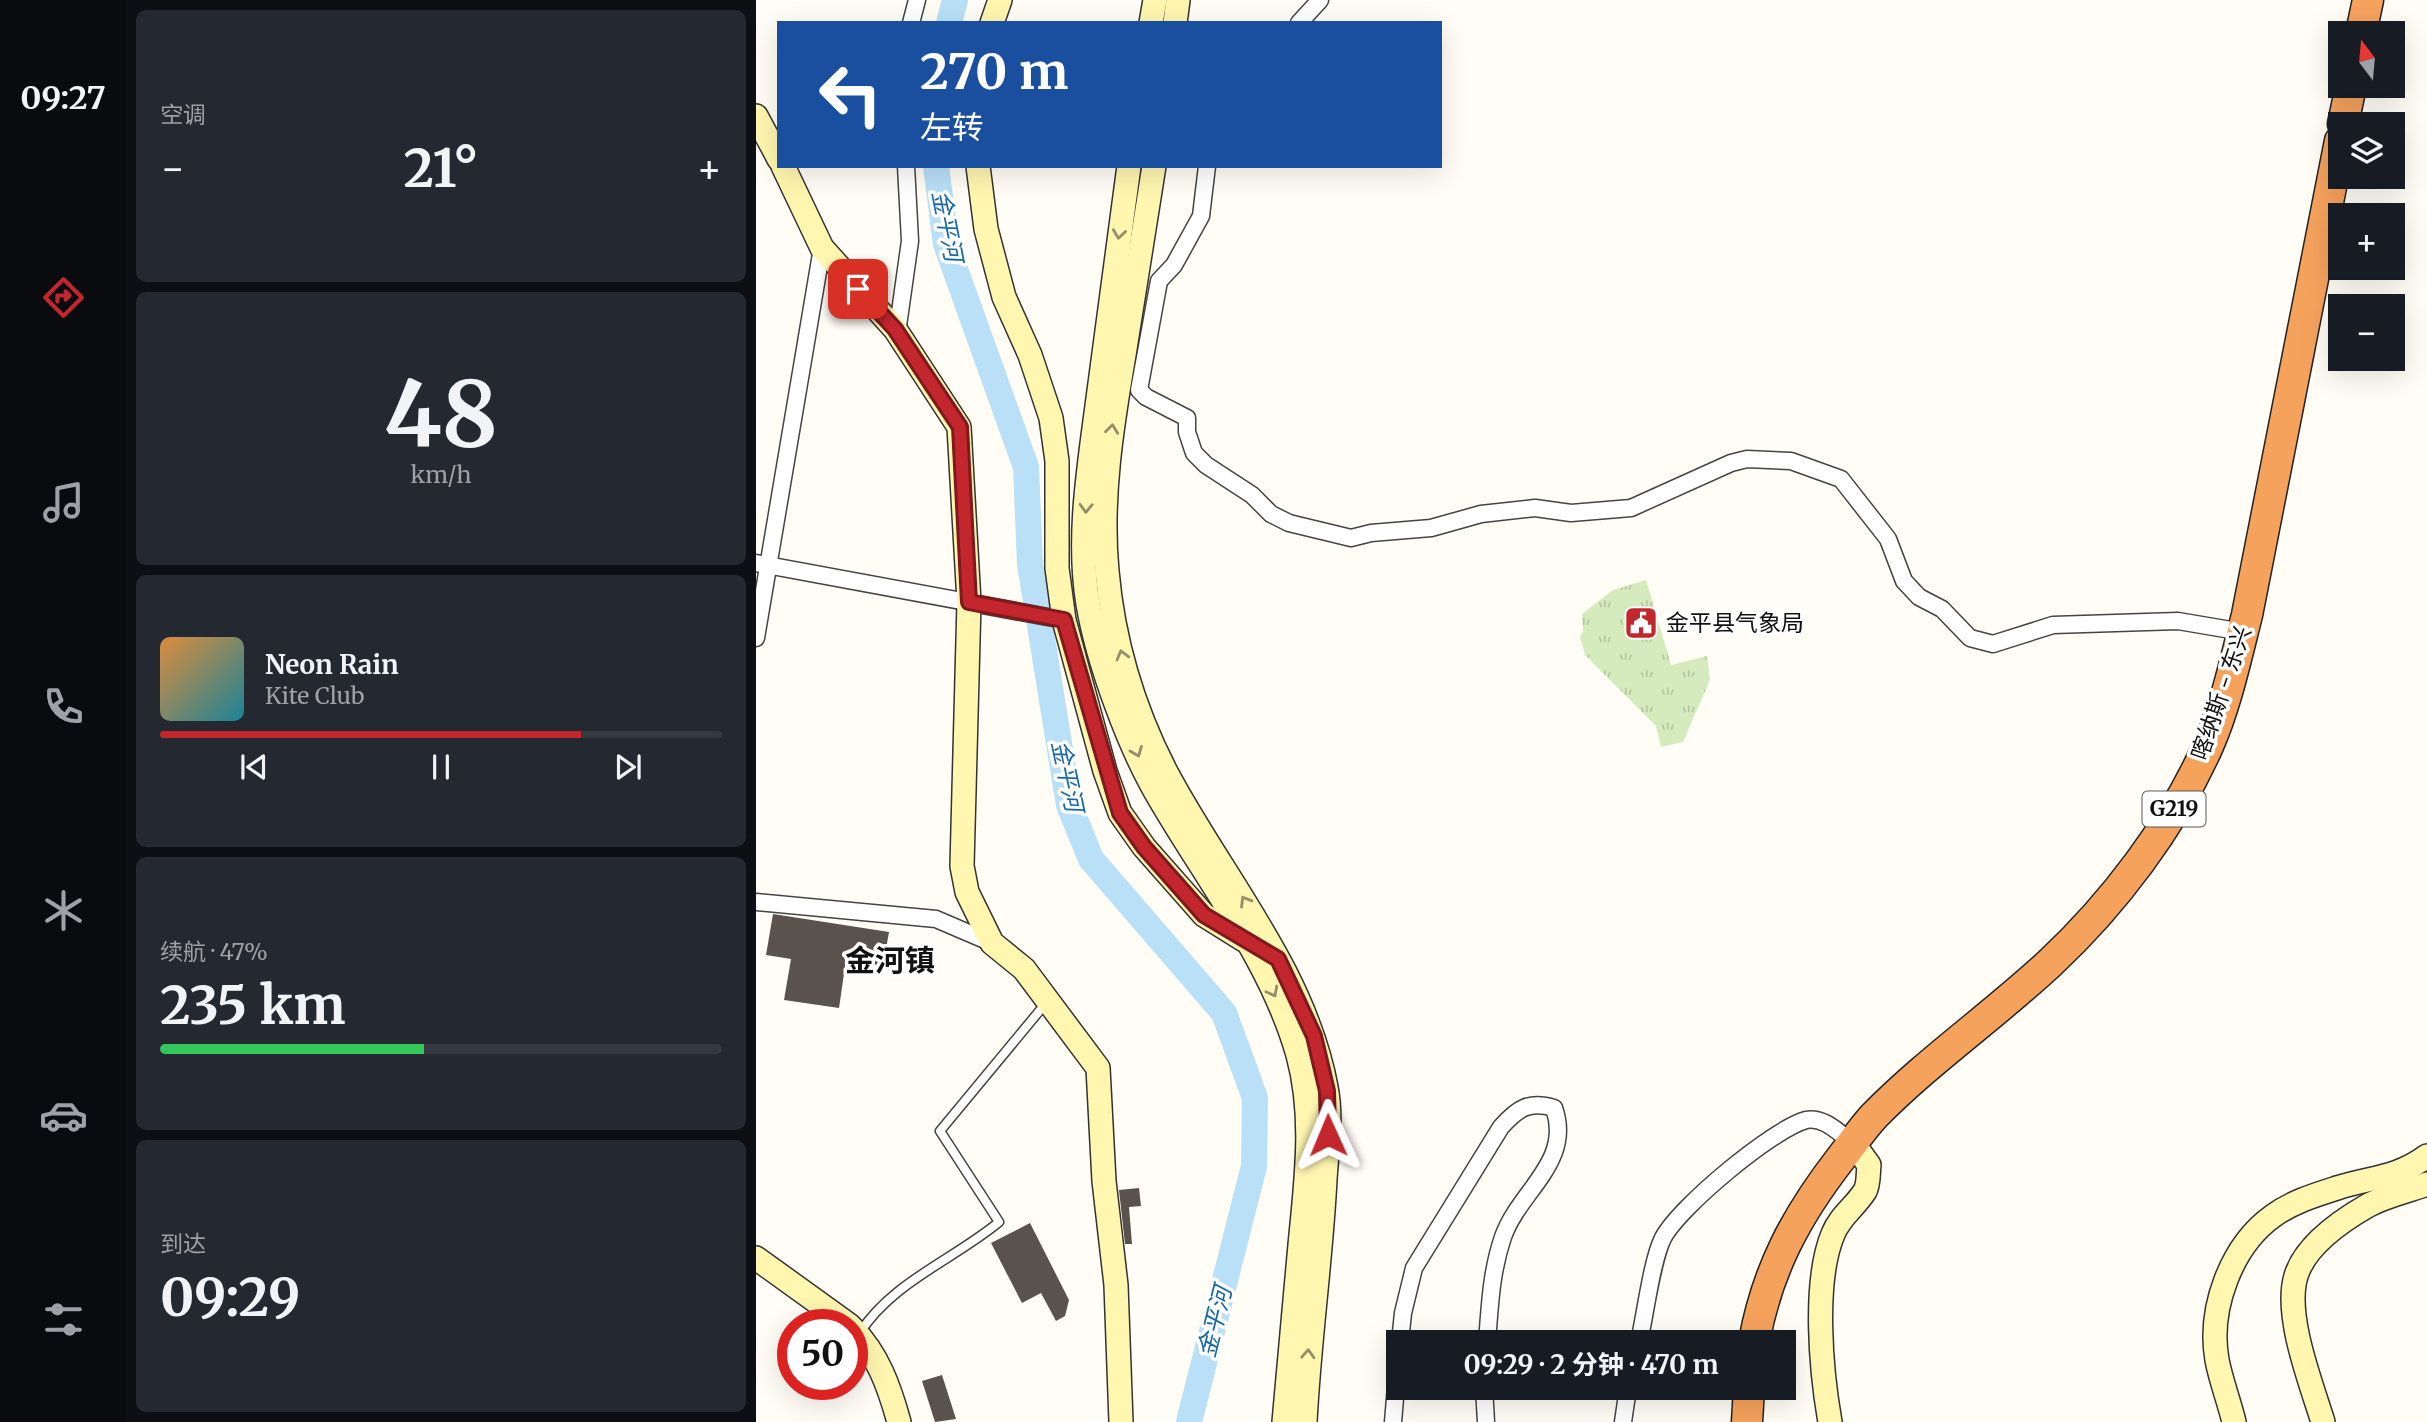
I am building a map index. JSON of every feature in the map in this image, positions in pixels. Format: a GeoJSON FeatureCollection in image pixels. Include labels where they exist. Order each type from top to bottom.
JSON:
{"type":"FeatureCollection","features":[{"type":"Feature","properties":{"kind":"highway"},"geometry":{"type":"LineString","coordinates":[[2364,21],[2368,0]]}},
{"type":"Feature","properties":{"kind":"highway","name":"喀纳斯 - 东兴"},"geometry":{"type":"LineString","coordinates":[[1756,1330],[1762,1299],[1788,1236],[1820,1186],[1872,1118],[2050,963],[2109,899],[2163,829],[2208,746],[2243,632],[2331,189]]}},
{"type":"Feature","properties":{"kind":"highway"},"geometry":{"type":"LineString","coordinates":[[1747,1422],[1748,1400]]}},
{"type":"Feature","properties":{"kind":"street"},"geometry":{"type":"LineString","coordinates":[[912,21],[917,0]]}},
{"type":"Feature","properties":{"kind":"street"},"geometry":{"type":"LineString","coordinates":[[993,21],[1000,0]]}},
{"type":"Feature","properties":{"kind":"street"},"geometry":{"type":"LineString","coordinates":[[1151,21],[1155,0]]}},
{"type":"Feature","properties":{"kind":"street"},"geometry":{"type":"LineString","coordinates":[[1175,21],[1178,0]]}},
{"type":"Feature","properties":{"kind":"street"},"geometry":{"type":"LineString","coordinates":[[1301,21],[1320,0]]}},
{"type":"Feature","properties":{"kind":"street"},"geometry":{"type":"LineString","coordinates":[[756,116],[777,155]]}},
{"type":"Feature","properties":{"kind":"street"},"geometry":{"type":"LineString","coordinates":[[784,168],[822,248],[897,333],[960,427],[969,602],[962,866],[967,892],[992,943]]}},
{"type":"Feature","properties":{"kind":"street"},"geometry":{"type":"LineString","coordinates":[[897,333],[910,241],[906,168]]}},
{"type":"Feature","properties":{"kind":"street"},"geometry":{"type":"LineString","coordinates":[[978,168],[986,229],[1004,297],[1030,355],[1051,418],[1057,461],[1057,568],[1064,620],[1120,813],[1144,847],[1204,915],[1278,959]]}},
{"type":"Feature","properties":{"kind":"street"},"geometry":{"type":"LineString","coordinates":[[1129,168],[1088,464],[1085,556],[1088,604],[1103,660],[1142,765],[1246,941],[1283,1011],[1299,1058],[1308,1108],[1306,1180],[1284,1422]]}},
{"type":"Feature","properties":{"kind":"street"},"geometry":{"type":"LineString","coordinates":[[1129,389],[1154,168]]}},
{"type":"Feature","properties":{"kind":"street"},"geometry":{"type":"LineString","coordinates":[[1207,168],[1201,216],[1174,265],[1159,281],[1129,389],[1112,429],[1106,508],[1107,570],[1116,636],[1131,689],[1169,778],[1278,959],[1314,1036],[1327,1091],[1323,1226],[1309,1341],[1305,1422]]}},
{"type":"Feature","properties":{"kind":"street"},"geometry":{"type":"LineString","coordinates":[[756,638],[763,564],[822,248]]}},
{"type":"Feature","properties":{"kind":"street"},"geometry":{"type":"LineString","coordinates":[[1129,389],[1187,418],[1187,432],[1194,453],[1206,465],[1252,495],[1271,514],[1289,523],[1351,538],[1371,533],[1431,527],[1480,514],[1535,508],[1571,513],[1631,508],[1739,461],[1790,461],[1841,479],[1888,539],[1904,581],[1919,597],[1942,609],[1970,638],[1993,644],[2053,625],[2178,621],[2243,632]]}},
{"type":"Feature","properties":{"kind":"street"},"geometry":{"type":"LineString","coordinates":[[763,564],[1064,620]]}},
{"type":"Feature","properties":{"kind":"street"},"geometry":{"type":"LineString","coordinates":[[756,902],[936,919],[992,943],[1024,969],[1098,1068],[1104,1181],[1116,1285],[1121,1422]]}},
{"type":"Feature","properties":{"kind":"street"},"geometry":{"type":"LineString","coordinates":[[1401,1330],[1415,1268],[1501,1127],[1517,1108],[1540,1103],[1554,1108],[1560,1126],[1557,1145],[1540,1180],[1504,1233],[1492,1273],[1488,1330]]}},
{"type":"Feature","properties":{"kind":"street"},"geometry":{"type":"LineString","coordinates":[[1642,1330],[1662,1239],[1680,1212],[1772,1138],[1808,1119],[1824,1122],[1853,1143],[1869,1165],[1866,1190],[1846,1211],[1833,1232],[1822,1283],[1821,1335],[1830,1422]]}},
{"type":"Feature","properties":{"kind":"street"},"geometry":{"type":"LineString","coordinates":[[2234,1422],[2217,1358],[2216,1332],[2218,1307],[2225,1279],[2237,1255],[2271,1216],[2298,1201],[2346,1185],[2394,1175],[2427,1156]]}},
{"type":"Feature","properties":{"kind":"street"},"geometry":{"type":"LineString","coordinates":[[2323,1422],[2302,1352],[2293,1301],[2296,1276],[2308,1253],[2368,1205],[2427,1184]]}},
{"type":"Feature","properties":{"kind":"street"},"geometry":{"type":"LineString","coordinates":[[756,1258],[826,1309]]}},
{"type":"Feature","properties":{"kind":"street"},"geometry":{"type":"LineString","coordinates":[[868,1346],[891,1395],[899,1422]]}},
{"type":"Feature","properties":{"kind":"street"},"geometry":{"type":"LineString","coordinates":[[1392,1422],[1394,1400]]}},
{"type":"Feature","properties":{"kind":"street"},"geometry":{"type":"LineString","coordinates":[[1485,1400],[1486,1422]]}},
{"type":"Feature","properties":{"kind":"street"},"geometry":{"type":"LineString","coordinates":[[1623,1422],[1626,1400]]}},
{"type":"Feature","properties":{"kind":"lane"},"geometry":{"type":"LineString","coordinates":[[868,1316],[999,1222],[940,1131],[1048,1000]]}},
{"type":"Feature","properties":{"kind":"green space"},"geometry":{"type":"Polygon","coordinates":[[[1646,580],[1671,665],[1707,656],[1710,680],[1683,742],[1661,747],[1656,726],[1585,655],[1580,637],[1583,631],[1582,614],[1613,590],[1646,580]]]}},
{"type":"Feature","properties":{"kind":"building"},"geometry":{"type":"Polygon","coordinates":[[[773,914],[889,932],[883,966],[846,960],[839,1008],[784,1000],[791,959],[766,955],[773,914]]]}},
{"type":"Feature","properties":{"kind":"building"},"geometry":{"type":"Polygon","coordinates":[[[1139,1188],[1141,1206],[1129,1207],[1132,1244],[1125,1244],[1119,1190],[1139,1188]]]}},
{"type":"Feature","properties":{"kind":"building"},"geometry":{"type":"Polygon","coordinates":[[[1030,1223],[1069,1300],[1065,1316],[1056,1321],[1041,1293],[1022,1303],[991,1243],[1030,1223]]]}},
{"type":"Feature","properties":{"kind":"building"},"geometry":{"type":"Polygon","coordinates":[[[942,1375],[956,1419],[935,1422],[922,1381],[942,1375]]]}},
{"type":"Feature","properties":{"kind":"waterway","name":"金平河"},"geometry":{"type":"LineString","coordinates":[[950,21],[955,0]]}},
{"type":"Feature","properties":{"kind":"waterway","name":"金平河"},"geometry":{"type":"LineString","coordinates":[[936,168],[946,244],[1026,467],[1030,564],[1069,805],[1091,859],[1224,1013],[1255,1098],[1254,1166],[1189,1422]]}},
{"type":"Feature","properties":{"kind":"place","name":"金平县气象局"},"geometry":{"type":"Point","coordinates":[1641,623]}},
{"type":"Feature","properties":{"kind":"district","name":"金河镇"},"geometry":{"type":"Point","coordinates":[890,961]}},
{"type":"Feature","properties":{"kind":"route"},"geometry":{"type":"LineString","coordinates":[[858,289],[895,329],[960,427],[969,602],[1064,620],[1105,771],[1120,813],[1144,847],[1204,915],[1278,959],[1314,1036],[1327,1091],[1328,1135]]}}]}
